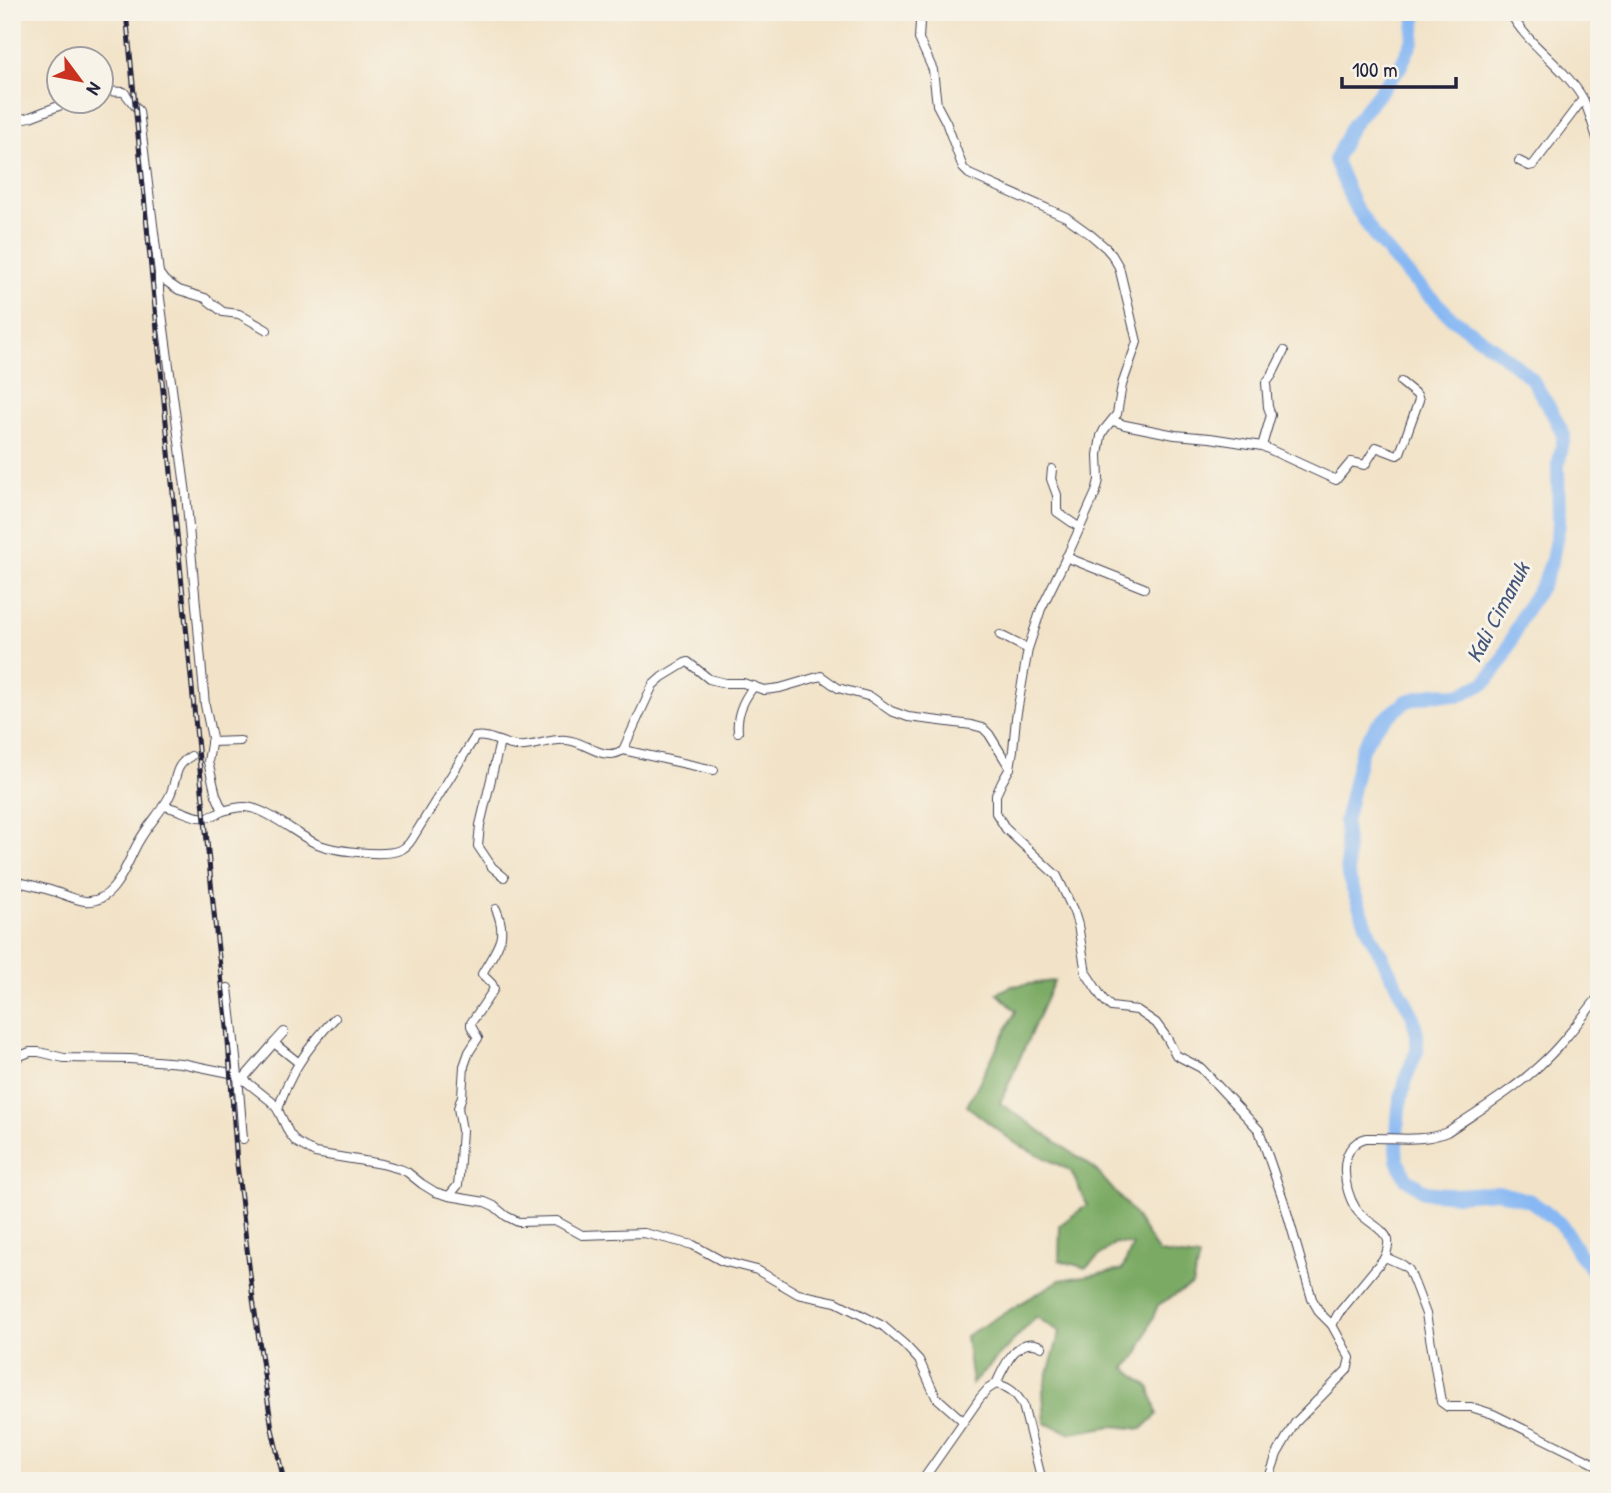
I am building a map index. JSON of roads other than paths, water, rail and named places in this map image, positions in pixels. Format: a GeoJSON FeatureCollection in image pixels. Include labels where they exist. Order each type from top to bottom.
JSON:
{"type":"FeatureCollection","features":[{"type":"Feature","properties":{"kind":"street"},"geometry":{"type":"LineString","coordinates":[[918,12],[919,39],[933,70],[937,105],[946,121],[962,168],[1066,217],[1098,241],[1117,264],[1137,342],[1122,386],[1117,414],[1101,436],[1096,492],[1041,609],[1027,649],[1010,768],[996,795],[996,813],[1006,829],[1058,876],[1074,912],[1086,973],[1103,999],[1111,1007],[1138,1010],[1156,1023],[1176,1055],[1201,1068],[1259,1130],[1284,1202],[1312,1299],[1332,1325],[1350,1358],[1339,1379],[1295,1423],[1277,1454],[1268,1481]]}},
{"type":"Feature","properties":{"kind":"street"},"geometry":{"type":"LineString","coordinates":[[1510,12],[1521,30],[1558,68],[1583,99],[1599,144]]}},
{"type":"Feature","properties":{"kind":"street"},"geometry":{"type":"LineString","coordinates":[[116,91],[124,92],[139,111],[186,494],[205,705],[212,738],[208,762],[223,811]]}},
{"type":"Feature","properties":{"kind":"street"},"geometry":{"type":"LineString","coordinates":[[1519,161],[1533,165],[1583,99]]}},
{"type":"Feature","properties":{"kind":"street"},"geometry":{"type":"LineString","coordinates":[[12,118],[30,117],[46,111]]}},
{"type":"Feature","properties":{"kind":"street"},"geometry":{"type":"LineString","coordinates":[[159,273],[179,290],[205,298],[223,312],[239,314],[267,330]]}},
{"type":"Feature","properties":{"kind":"street"},"geometry":{"type":"LineString","coordinates":[[1262,446],[1271,415],[1266,383],[1284,351]]}},
{"type":"Feature","properties":{"kind":"street"},"geometry":{"type":"LineString","coordinates":[[1113,421],[1175,435],[1262,446],[1336,480],[1351,462],[1364,465],[1376,447],[1398,455],[1400,453],[1419,400],[1418,395],[1401,382]]}},
{"type":"Feature","properties":{"kind":"street"},"geometry":{"type":"LineString","coordinates":[[1052,468],[1051,479],[1057,495],[1057,512],[1080,528]]}},
{"type":"Feature","properties":{"kind":"street"},"geometry":{"type":"LineString","coordinates":[[1066,557],[1144,588]]}},
{"type":"Feature","properties":{"kind":"street"},"geometry":{"type":"LineString","coordinates":[[1000,635],[1027,649]]}},
{"type":"Feature","properties":{"kind":"street"},"geometry":{"type":"LineString","coordinates":[[623,750],[653,685],[685,663],[691,663],[704,676],[715,681],[743,682],[764,690],[821,676],[838,688],[871,697],[908,717],[983,728],[1010,768]]}},
{"type":"Feature","properties":{"kind":"street"},"geometry":{"type":"LineString","coordinates":[[738,732],[737,718],[754,687]]}},
{"type":"Feature","properties":{"kind":"street"},"geometry":{"type":"LineString","coordinates":[[163,806],[202,818],[248,807],[275,819],[312,842],[330,848],[382,853],[403,849],[412,839],[471,740],[479,736],[524,746],[566,740],[604,753],[623,750],[714,769]]}},
{"type":"Feature","properties":{"kind":"street"},"geometry":{"type":"LineString","coordinates":[[211,742],[240,741]]}},
{"type":"Feature","properties":{"kind":"street"},"geometry":{"type":"LineString","coordinates":[[500,742],[480,825],[478,846],[492,867],[505,877]]}},
{"type":"Feature","properties":{"kind":"street"},"geometry":{"type":"LineString","coordinates":[[12,881],[84,901],[101,898],[118,880],[139,840],[174,788],[179,766],[191,756]]}},
{"type":"Feature","properties":{"kind":"street"},"geometry":{"type":"LineString","coordinates":[[449,1196],[456,1189],[458,1181],[462,1130],[458,1108],[462,1096],[464,1066],[478,1038],[471,1023],[494,989],[482,974],[502,936],[502,923],[496,909]]}},
{"type":"Feature","properties":{"kind":"street"},"geometry":{"type":"LineString","coordinates":[[228,988],[241,1077],[243,1139]]}},
{"type":"Feature","properties":{"kind":"street"},"geometry":{"type":"LineString","coordinates":[[1332,1325],[1385,1257],[1388,1249],[1387,1240],[1382,1233],[1357,1211],[1348,1189],[1345,1169],[1348,1151],[1354,1143],[1366,1138],[1435,1137],[1447,1132],[1524,1079],[1553,1052],[1599,996]]}},
{"type":"Feature","properties":{"kind":"street"},"geometry":{"type":"LineString","coordinates":[[278,1110],[288,1081],[299,1063],[319,1034],[335,1018]]}},
{"type":"Feature","properties":{"kind":"street"},"geometry":{"type":"LineString","coordinates":[[241,1077],[284,1032]]}},
{"type":"Feature","properties":{"kind":"street"},"geometry":{"type":"LineString","coordinates":[[275,1043],[299,1063]]}},
{"type":"Feature","properties":{"kind":"street"},"geometry":{"type":"LineString","coordinates":[[12,1059],[38,1052],[64,1058],[153,1060],[181,1063],[241,1077],[272,1102],[296,1142],[315,1153],[400,1169],[426,1187],[449,1196],[485,1202],[518,1222],[557,1221],[582,1235],[644,1233],[693,1245],[726,1262],[757,1270],[798,1294],[836,1302],[883,1326],[919,1360],[936,1397],[963,1421]]}},
{"type":"Feature","properties":{"kind":"street"},"geometry":{"type":"LineString","coordinates":[[1385,1257],[1409,1270],[1417,1290],[1426,1314],[1441,1402],[1448,1407],[1471,1407],[1493,1414],[1599,1466]]}},
{"type":"Feature","properties":{"kind":"street"},"geometry":{"type":"LineString","coordinates":[[922,1481],[979,1398],[992,1386],[1002,1368],[1023,1344],[1029,1342],[1042,1347]]}},
{"type":"Feature","properties":{"kind":"street"},"geometry":{"type":"LineString","coordinates":[[992,1386],[1012,1389],[1023,1405],[1042,1481]]}},
{"type":"Feature","properties":{"kind":"waterway","name":"Kali Cimanuk"},"geometry":{"type":"LineString","coordinates":[[1416,12],[1413,40],[1400,67],[1351,127],[1335,160],[1353,203],[1376,238],[1408,275],[1453,319],[1531,378],[1552,412],[1564,436],[1558,466],[1559,524],[1552,560],[1544,582],[1523,614],[1502,661],[1485,683],[1459,695],[1433,694],[1407,701],[1377,725],[1362,748],[1345,822],[1348,876],[1370,934],[1412,1014],[1417,1034],[1417,1051],[1408,1072],[1399,1107],[1397,1160],[1406,1178],[1425,1192],[1456,1195],[1498,1192],[1531,1201],[1562,1225],[1579,1254],[1599,1277]]}},
{"type":"Feature","properties":{"kind":"railway"},"geometry":{"type":"LineString","coordinates":[[126,12],[227,1027],[237,1164],[272,1429],[284,1481]]}}]}
